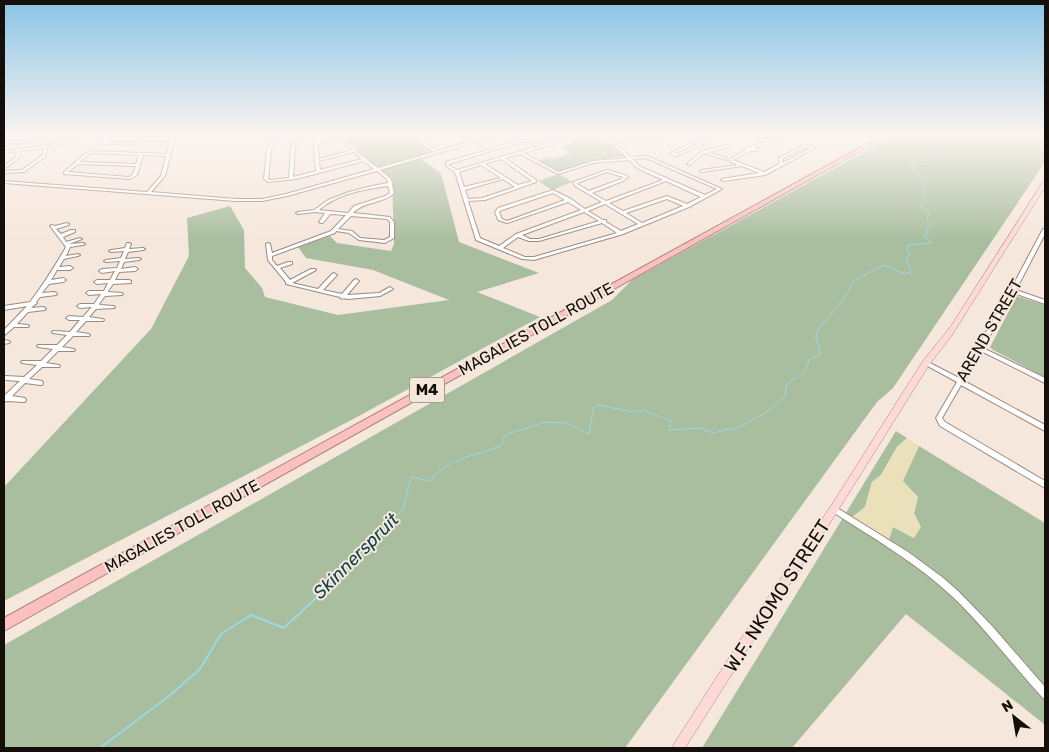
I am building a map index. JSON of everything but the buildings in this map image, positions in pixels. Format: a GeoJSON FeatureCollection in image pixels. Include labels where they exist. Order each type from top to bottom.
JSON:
{"type":"FeatureCollection","features":[{"type":"Feature","properties":{"kind":"highway","name":"MAGALIES TOLL ROUTE"},"geometry":{"type":"LineString","coordinates":[[4,618],[815,171]]}},
{"type":"Feature","properties":{"kind":"highway","name":"MAGALIES TOLL ROUTE"},"geometry":{"type":"LineString","coordinates":[[4,625],[822,171]]}},
{"type":"Feature","properties":{"kind":"main road","name":"W.F. NKOMO STREET"},"geometry":{"type":"LineString","coordinates":[[678,748],[766,610],[953,328],[1045,183]]}},
{"type":"Feature","properties":{"kind":"street"},"geometry":{"type":"LineString","coordinates":[[66,171],[64,173],[130,178],[135,175],[136,171]]}},
{"type":"Feature","properties":{"kind":"street"},"geometry":{"type":"LineString","coordinates":[[148,193],[163,176],[164,171]]}},
{"type":"Feature","properties":{"kind":"street"},"geometry":{"type":"LineString","coordinates":[[267,171],[266,180],[270,181],[291,179],[321,171]]}},
{"type":"Feature","properties":{"kind":"street"},"geometry":{"type":"LineString","coordinates":[[291,171],[291,179]]}},
{"type":"Feature","properties":{"kind":"street"},"geometry":{"type":"LineString","coordinates":[[4,182],[236,200],[262,200],[370,171]]}},
{"type":"Feature","properties":{"kind":"street"},"geometry":{"type":"LineString","coordinates":[[270,255],[328,234],[336,230],[359,206],[389,196],[392,192],[390,178],[381,171]]}},
{"type":"Feature","properties":{"kind":"street"},"geometry":{"type":"LineString","coordinates":[[458,171],[478,239],[524,258],[534,259],[621,233],[687,206],[719,190],[718,186],[683,171]]}},
{"type":"Feature","properties":{"kind":"street"},"geometry":{"type":"LineString","coordinates":[[493,171],[518,187]]}},
{"type":"Feature","properties":{"kind":"street"},"geometry":{"type":"LineString","coordinates":[[466,200],[483,199],[536,179],[523,171]]}},
{"type":"Feature","properties":{"kind":"street"},"geometry":{"type":"LineString","coordinates":[[588,192],[626,177],[610,171]]}},
{"type":"Feature","properties":{"kind":"street"},"geometry":{"type":"LineString","coordinates":[[610,171],[574,183],[641,224]]}},
{"type":"Feature","properties":{"kind":"street"},"geometry":{"type":"LineString","coordinates":[[647,171],[705,197]]}},
{"type":"Feature","properties":{"kind":"street"},"geometry":{"type":"LineString","coordinates":[[757,171],[764,174]]}},
{"type":"Feature","properties":{"kind":"street"},"geometry":{"type":"LineString","coordinates":[[723,180],[764,174],[770,171]]}},
{"type":"Feature","properties":{"kind":"street"},"geometry":{"type":"LineString","coordinates":[[484,178],[491,182]]}},
{"type":"Feature","properties":{"kind":"street"},"geometry":{"type":"LineString","coordinates":[[463,189],[504,178]]}},
{"type":"Feature","properties":{"kind":"street"},"geometry":{"type":"LineString","coordinates":[[500,248],[518,235],[666,180]]}},
{"type":"Feature","properties":{"kind":"street"},"geometry":{"type":"LineString","coordinates":[[315,211],[325,202],[376,186],[391,184]]}},
{"type":"Feature","properties":{"kind":"street"},"geometry":{"type":"LineString","coordinates":[[569,200],[508,222],[500,220],[497,212],[500,209],[550,191],[569,200],[586,210],[621,233]]}},
{"type":"Feature","properties":{"kind":"street"},"geometry":{"type":"LineString","coordinates":[[623,213],[667,197],[687,206]]}},
{"type":"Feature","properties":{"kind":"street"},"geometry":{"type":"LineString","coordinates":[[298,213],[315,211],[381,217],[391,221],[392,238],[389,241],[359,238],[350,232],[336,230]]}},
{"type":"Feature","properties":{"kind":"street"},"geometry":{"type":"LineString","coordinates":[[321,222],[328,213]]}},
{"type":"Feature","properties":{"kind":"street"},"geometry":{"type":"LineString","coordinates":[[376,224],[381,217]]}},
{"type":"Feature","properties":{"kind":"street"},"geometry":{"type":"LineString","coordinates":[[518,235],[530,240],[539,240],[604,221]]}},
{"type":"Feature","properties":{"kind":"street"},"geometry":{"type":"LineString","coordinates":[[67,224],[53,227],[68,245]]}},
{"type":"Feature","properties":{"kind":"street","name":"AREND STREET"},"geometry":{"type":"LineString","coordinates":[[1045,230],[1013,291],[939,416],[940,422],[947,427],[1045,485]]}},
{"type":"Feature","properties":{"kind":"street"},"geometry":{"type":"LineString","coordinates":[[60,236],[73,232]]}},
{"type":"Feature","properties":{"kind":"street"},"geometry":{"type":"LineString","coordinates":[[4,333],[28,310],[40,295],[56,270],[68,245],[80,239]]}},
{"type":"Feature","properties":{"kind":"street"},"geometry":{"type":"LineString","coordinates":[[68,245],[83,244]]}},
{"type":"Feature","properties":{"kind":"street"},"geometry":{"type":"LineString","coordinates":[[268,244],[270,255],[276,268],[288,283],[342,296],[380,294],[390,289]]}},
{"type":"Feature","properties":{"kind":"street"},"geometry":{"type":"LineString","coordinates":[[5,398],[86,319],[114,281],[128,248]]}},
{"type":"Feature","properties":{"kind":"street"},"geometry":{"type":"LineString","coordinates":[[112,251],[128,248],[143,249]]}},
{"type":"Feature","properties":{"kind":"street"},"geometry":{"type":"LineString","coordinates":[[62,258],[78,255]]}},
{"type":"Feature","properties":{"kind":"street"},"geometry":{"type":"LineString","coordinates":[[106,261],[139,259]]}},
{"type":"Feature","properties":{"kind":"street"},"geometry":{"type":"LineString","coordinates":[[276,268],[290,263]]}},
{"type":"Feature","properties":{"kind":"street"},"geometry":{"type":"LineString","coordinates":[[56,270],[70,268]]}},
{"type":"Feature","properties":{"kind":"street"},"geometry":{"type":"LineString","coordinates":[[102,271],[135,270]]}},
{"type":"Feature","properties":{"kind":"street"},"geometry":{"type":"LineString","coordinates":[[288,283],[313,270]]}},
{"type":"Feature","properties":{"kind":"street"},"geometry":{"type":"LineString","coordinates":[[319,291],[334,275]]}},
{"type":"Feature","properties":{"kind":"street"},"geometry":{"type":"LineString","coordinates":[[49,282],[63,280]]}},
{"type":"Feature","properties":{"kind":"street"},"geometry":{"type":"LineString","coordinates":[[342,296],[356,281]]}},
{"type":"Feature","properties":{"kind":"street"},"geometry":{"type":"LineString","coordinates":[[97,282],[129,282]]}},
{"type":"Feature","properties":{"kind":"street"},"geometry":{"type":"LineString","coordinates":[[1013,291],[1045,302]]}},
{"type":"Feature","properties":{"kind":"street"},"geometry":{"type":"LineString","coordinates":[[89,293],[120,294]]}},
{"type":"Feature","properties":{"kind":"street"},"geometry":{"type":"LineString","coordinates":[[40,295],[54,294]]}},
{"type":"Feature","properties":{"kind":"street"},"geometry":{"type":"LineString","coordinates":[[4,308],[34,303]]}},
{"type":"Feature","properties":{"kind":"street"},"geometry":{"type":"LineString","coordinates":[[80,306],[112,307]]}},
{"type":"Feature","properties":{"kind":"street"},"geometry":{"type":"LineString","coordinates":[[28,310],[43,309]]}},
{"type":"Feature","properties":{"kind":"street"},"geometry":{"type":"LineString","coordinates":[[69,318],[101,320]]}},
{"type":"Feature","properties":{"kind":"street"},"geometry":{"type":"LineString","coordinates":[[13,325],[26,326]]}},
{"type":"Feature","properties":{"kind":"street"},"geometry":{"type":"LineString","coordinates":[[55,332],[87,334]]}},
{"type":"Feature","properties":{"kind":"street"},"geometry":{"type":"LineString","coordinates":[[40,346],[72,350]]}},
{"type":"Feature","properties":{"kind":"street"},"geometry":{"type":"LineString","coordinates":[[979,348],[1045,381]]}},
{"type":"Feature","properties":{"kind":"street"},"geometry":{"type":"LineString","coordinates":[[24,362],[57,366]]}},
{"type":"Feature","properties":{"kind":"street"},"geometry":{"type":"LineString","coordinates":[[928,365],[1045,428]]}},
{"type":"Feature","properties":{"kind":"street"},"geometry":{"type":"LineString","coordinates":[[7,378],[40,383]]}},
{"type":"Feature","properties":{"kind":"street"},"geometry":{"type":"LineString","coordinates":[[5,398],[23,400]]}},
{"type":"Feature","properties":{"kind":"street"},"geometry":{"type":"LineString","coordinates":[[834,509],[884,541],[942,583],[969,608],[1045,694]]}},
{"type":"Feature","properties":{"kind":"green space"},"geometry":{"type":"Polygon","coordinates":[[[383,171],[438,171],[441,173],[459,242],[539,273],[477,292],[540,317],[357,417],[4,601],[4,487],[151,329],[189,256],[187,218],[230,206],[244,230],[245,268],[262,288],[265,297],[338,315],[449,300],[373,270],[306,258],[298,247],[330,236],[337,243],[391,251],[394,244],[392,178],[383,171]]]}},
{"type":"Feature","properties":{"kind":"green space"},"geometry":{"type":"Polygon","coordinates":[[[829,171],[1039,171],[893,388],[877,402],[625,748],[4,748],[4,645],[612,300],[632,280],[829,171]]]}},
{"type":"Feature","properties":{"kind":"green space"},"geometry":{"type":"Polygon","coordinates":[[[559,174],[572,182],[552,190],[538,181],[559,174]]]}},
{"type":"Feature","properties":{"kind":"green space"},"geometry":{"type":"Polygon","coordinates":[[[1017,296],[1045,305],[1045,377],[990,347],[1017,296]]]}},
{"type":"Feature","properties":{"kind":"green space"},"geometry":{"type":"Polygon","coordinates":[[[896,431],[907,438],[897,447],[881,475],[872,482],[865,507],[853,517],[889,539],[893,527],[914,538],[914,513],[918,497],[902,481],[919,446],[1045,523],[1045,725],[906,614],[792,748],[702,748],[896,431]]]}},
{"type":"Feature","properties":{"kind":"sand"},"geometry":{"type":"Polygon","coordinates":[[[907,438],[919,446],[903,481],[918,497],[914,513],[921,527],[914,538],[893,527],[889,539],[852,517],[865,507],[872,482],[881,475],[897,447],[907,438]]]}},
{"type":"Feature","properties":{"kind":"waterway","name":"Skinnerspruit"},"geometry":{"type":"LineString","coordinates":[[376,533],[403,510],[411,477],[430,481],[454,462],[501,446],[505,435],[545,422],[566,423],[589,434],[594,407],[599,405],[632,412],[643,410],[671,421],[669,430],[700,428],[713,433],[739,427],[767,412],[784,397],[787,384],[805,371],[809,360],[821,354],[816,338],[817,331],[842,301],[855,280],[884,265],[905,274],[911,272],[906,257],[910,255],[907,249],[908,245],[932,243],[924,236],[928,234],[927,228],[931,225],[927,220],[929,211],[919,206],[926,200],[921,179],[916,171]]}},
{"type":"Feature","properties":{"kind":"waterway","name":"Skinnerspruit"},"geometry":{"type":"LineString","coordinates":[[100,748],[169,696],[200,669],[221,634],[251,615],[284,628],[317,597],[378,532]]}}]}
